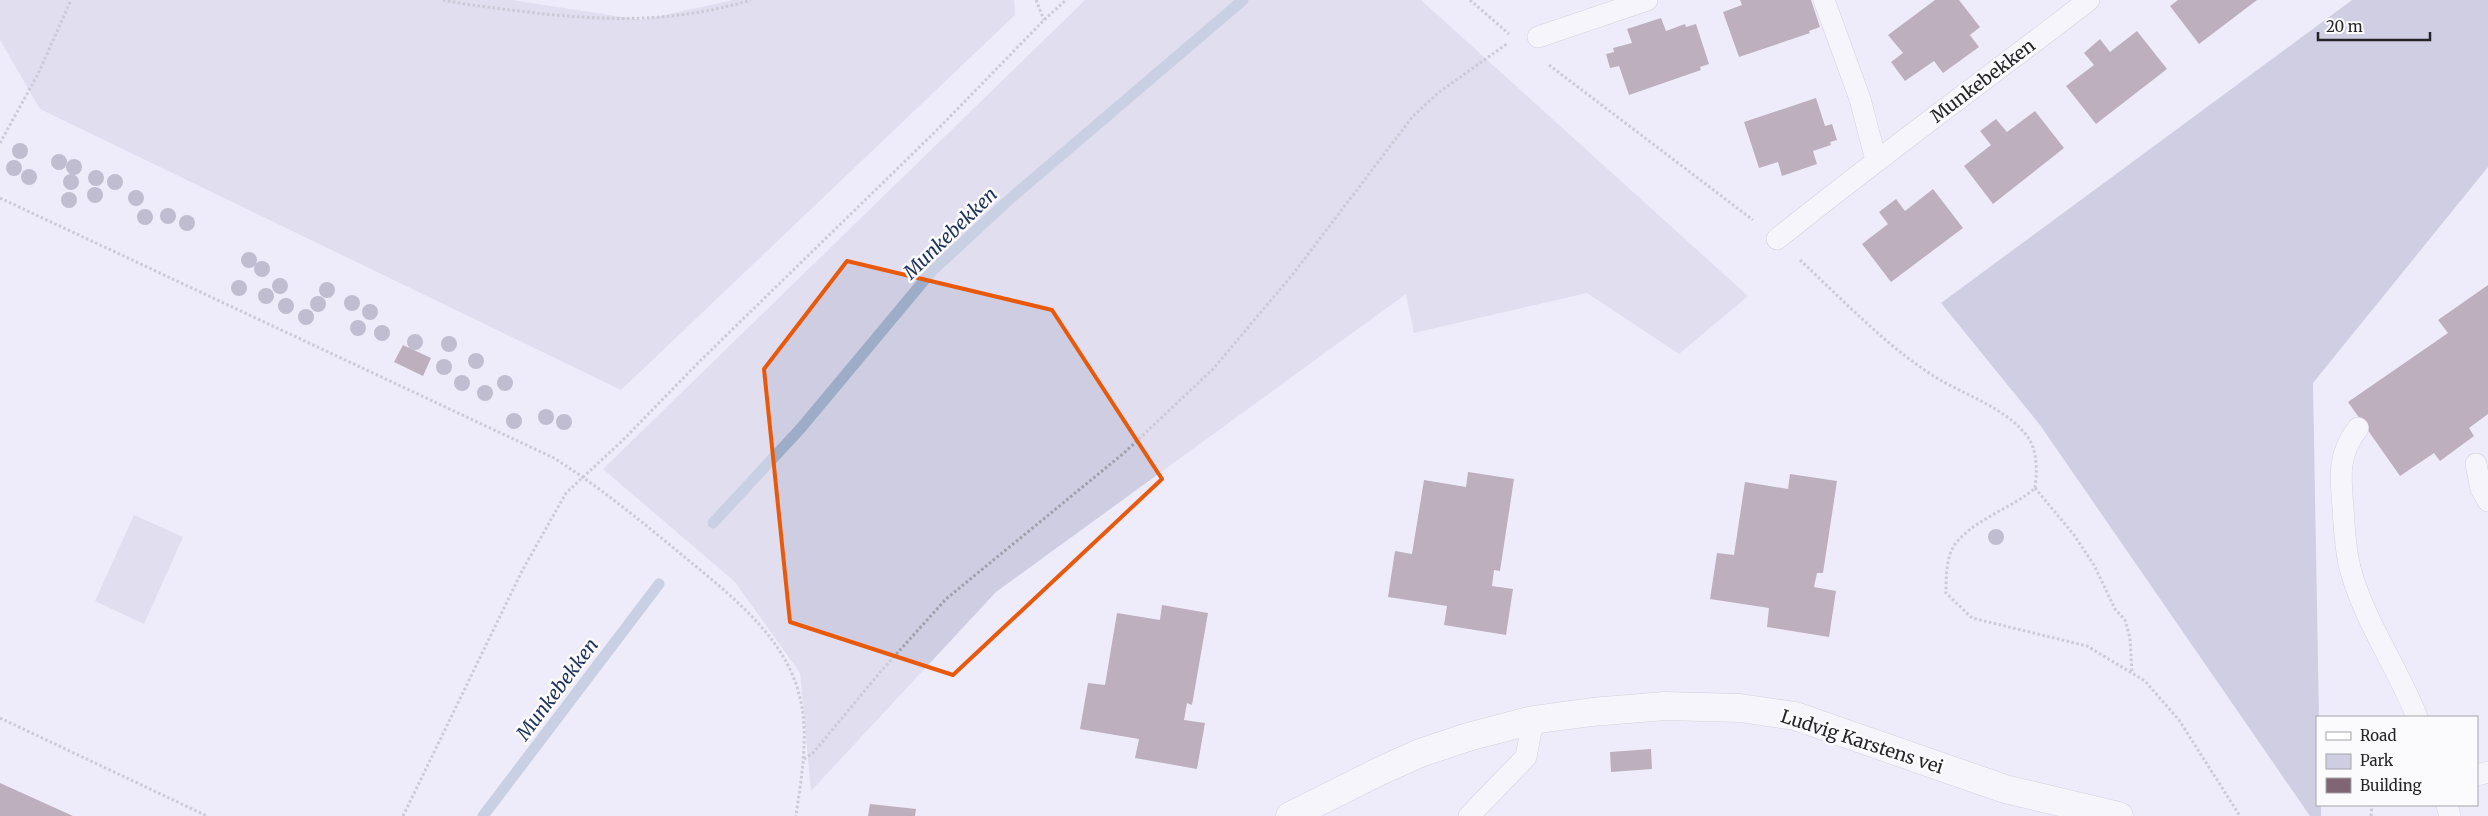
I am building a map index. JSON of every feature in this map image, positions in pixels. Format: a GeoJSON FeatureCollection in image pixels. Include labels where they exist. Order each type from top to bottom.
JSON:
{"type":"FeatureCollection","features":[{"type":"Feature","properties":{"kind":"street","name":"Ludvig Karstens vei"},"geometry":{"type":"LineString","coordinates":[[1290,816],[1420,753],[1468,737],[1533,720],[1592,712],[1665,706],[1740,708],[1795,716],[2005,789],[2109,815]]}},
{"type":"Feature","properties":{"kind":"lane"},"geometry":{"type":"LineString","coordinates":[[1538,37],[1647,0]]}},
{"type":"Feature","properties":{"kind":"lane"},"geometry":{"type":"LineString","coordinates":[[1824,0],[1860,100],[1876,160]]}},
{"type":"Feature","properties":{"kind":"lane","name":"Munkebekken"},"geometry":{"type":"LineString","coordinates":[[1777,239],[1876,160],[1966,96],[2089,0]]}},
{"type":"Feature","properties":{"kind":"lane"},"geometry":{"type":"LineString","coordinates":[[2358,428],[2347,443],[2341,466],[2341,488],[2349,566],[2372,626],[2417,716]]}},
{"type":"Feature","properties":{"kind":"lane"},"geometry":{"type":"LineString","coordinates":[[2476,464],[2481,489],[2488,502]]}},
{"type":"Feature","properties":{"kind":"lane"},"geometry":{"type":"LineString","coordinates":[[1469,816],[1526,757],[1533,720]]}},
{"type":"Feature","properties":{"kind":"path"},"geometry":{"type":"LineString","coordinates":[[0,143],[38,74],[71,0]]}},
{"type":"Feature","properties":{"kind":"path"},"geometry":{"type":"LineString","coordinates":[[443,0],[570,17],[633,20],[727,7],[751,0]]}},
{"type":"Feature","properties":{"kind":"path"},"geometry":{"type":"LineString","coordinates":[[1036,0],[1044,20]]}},
{"type":"Feature","properties":{"kind":"path"},"geometry":{"type":"LineString","coordinates":[[403,816],[522,571],[552,514],[566,493],[582,476],[622,441],[700,361],[1066,0]]}},
{"type":"Feature","properties":{"kind":"path"},"geometry":{"type":"LineString","coordinates":[[804,759],[813,753],[882,670],[946,599],[1124,452],[1213,369],[1294,274],[1413,116],[1438,93],[1514,38],[1470,0]]}},
{"type":"Feature","properties":{"kind":"path"},"geometry":{"type":"LineString","coordinates":[[1544,62],[1777,239],[1879,333],[1932,374],[2004,415],[2028,437],[2036,459],[2035,488],[2074,535],[2094,565],[2115,609],[2125,620],[2130,638],[2132,673]]}},
{"type":"Feature","properties":{"kind":"path"},"geometry":{"type":"LineString","coordinates":[[0,198],[554,458],[616,501],[732,596],[777,646],[796,684],[802,711],[804,759],[796,816]]}},
{"type":"Feature","properties":{"kind":"path"},"geometry":{"type":"LineString","coordinates":[[2035,488],[2019,502],[1980,523],[1954,545],[1946,572],[1946,594],[1972,618],[2086,646],[2145,680],[2179,720],[2240,816]]}},
{"type":"Feature","properties":{"kind":"path"},"geometry":{"type":"LineString","coordinates":[[0,718],[207,816]]}},
{"type":"Feature","properties":{"kind":"highlighted area"},"geometry":{"type":"Polygon","coordinates":[[[847,261],[1052,310],[1162,479],[953,675],[790,622],[764,369],[847,261]]]}},
{"type":"Feature","properties":{"kind":"green space"},"geometry":{"type":"Polygon","coordinates":[[[0,0],[512,0],[642,20],[733,0],[1014,0],[1015,15],[621,390],[40,109],[0,40],[0,0]]]}},
{"type":"Feature","properties":{"kind":"green space"},"geometry":{"type":"Polygon","coordinates":[[[1085,0],[1421,0],[1748,296],[1679,354],[1587,293],[1414,333],[1406,294],[996,592],[811,791],[800,673],[735,582],[603,469],[1085,0]]]}},
{"type":"Feature","properties":{"kind":"green space"},"geometry":{"type":"Polygon","coordinates":[[[134,515],[183,537],[144,624],[95,601],[134,515]]]}},
{"type":"Feature","properties":{"kind":"shaded area"},"geometry":{"type":"Polygon","coordinates":[[[2352,0],[2488,0],[2488,167],[2313,383],[2319,716],[2316,716],[2316,806],[2321,806],[2321,816],[2310,816],[2040,425],[1941,303],[2352,0]]]}},
{"type":"Feature","properties":{"kind":"building"},"geometry":{"type":"Polygon","coordinates":[[[1740,0],[1811,0],[1820,27],[1809,31],[1810,33],[1739,57],[1723,12],[1742,5],[1740,0]]]}},
{"type":"Feature","properties":{"kind":"building"},"geometry":{"type":"Polygon","coordinates":[[[1935,0],[1959,0],[1980,27],[1970,35],[1979,47],[1943,73],[1934,61],[1905,81],[1891,62],[1903,53],[1888,35],[1935,0]]]}},
{"type":"Feature","properties":{"kind":"building"},"geometry":{"type":"Polygon","coordinates":[[[2178,0],[2257,0],[2199,44],[2170,6],[2178,0]]]}},
{"type":"Feature","properties":{"kind":"building"},"geometry":{"type":"Polygon","coordinates":[[[1661,18],[1666,31],[1685,24],[1686,27],[1696,24],[1709,64],[1700,67],[1701,70],[1629,95],[1619,66],[1610,68],[1606,54],[1614,52],[1613,48],[1632,43],[1627,29],[1661,18]]]}},
{"type":"Feature","properties":{"kind":"building"},"geometry":{"type":"Polygon","coordinates":[[[2137,31],[2167,69],[2096,124],[2066,86],[2094,65],[2084,53],[2100,39],[2110,52],[2137,31]]]}},
{"type":"Feature","properties":{"kind":"building"},"geometry":{"type":"Polygon","coordinates":[[[1816,98],[1825,126],[1832,124],[1837,140],[1830,142],[1831,145],[1813,151],[1817,164],[1782,176],[1778,162],[1759,168],[1744,122],[1816,98]]]}},
{"type":"Feature","properties":{"kind":"building"},"geometry":{"type":"Polygon","coordinates":[[[2035,111],[2064,148],[1993,204],[1964,166],[1991,145],[1980,131],[1996,119],[2007,132],[2035,111]]]}},
{"type":"Feature","properties":{"kind":"building"},"geometry":{"type":"Polygon","coordinates":[[[1933,189],[1963,228],[1891,282],[1862,244],[1888,224],[1879,212],[1896,199],[1905,211],[1933,189]]]}},
{"type":"Feature","properties":{"kind":"building"},"geometry":{"type":"Polygon","coordinates":[[[2488,285],[2488,414],[2469,428],[2474,436],[2440,461],[2434,453],[2400,476],[2348,402],[2448,333],[2438,320],[2488,285]]]}},
{"type":"Feature","properties":{"kind":"building"},"geometry":{"type":"Polygon","coordinates":[[[403,345],[431,358],[423,376],[394,362],[403,345]]]}},
{"type":"Feature","properties":{"kind":"building"},"geometry":{"type":"Polygon","coordinates":[[[1468,472],[1514,479],[1500,571],[1494,570],[1492,586],[1513,589],[1506,635],[1444,625],[1447,606],[1388,597],[1395,551],[1412,554],[1424,480],[1466,487],[1468,472]]]}},
{"type":"Feature","properties":{"kind":"building"},"geometry":{"type":"Polygon","coordinates":[[[1790,474],[1837,481],[1823,573],[1817,573],[1814,587],[1836,591],[1829,637],[1767,627],[1769,608],[1710,599],[1717,553],[1734,555],[1745,482],[1788,489],[1790,474]]]}},
{"type":"Feature","properties":{"kind":"building"},"geometry":{"type":"Polygon","coordinates":[[[1162,605],[1208,613],[1192,705],[1187,703],[1184,720],[1205,723],[1197,769],[1135,758],[1139,739],[1080,729],[1088,683],[1105,685],[1117,613],[1160,620],[1162,605]]]}},
{"type":"Feature","properties":{"kind":"building"},"geometry":{"type":"Polygon","coordinates":[[[1651,749],[1652,769],[1611,772],[1610,752],[1651,749]]]}},
{"type":"Feature","properties":{"kind":"building"},"geometry":{"type":"Polygon","coordinates":[[[0,783],[73,816],[0,816],[0,783]]]}},
{"type":"Feature","properties":{"kind":"building"},"geometry":{"type":"Polygon","coordinates":[[[870,804],[916,809],[915,816],[868,816],[870,804]]]}},
{"type":"Feature","properties":{"kind":"waterway","name":"Munkebekken"},"geometry":{"type":"LineString","coordinates":[[713,523],[801,428],[932,271],[1011,198],[1243,0]]}},
{"type":"Feature","properties":{"kind":"waterway","name":"Munkebekken"},"geometry":{"type":"LineString","coordinates":[[483,816],[659,584]]}}]}
